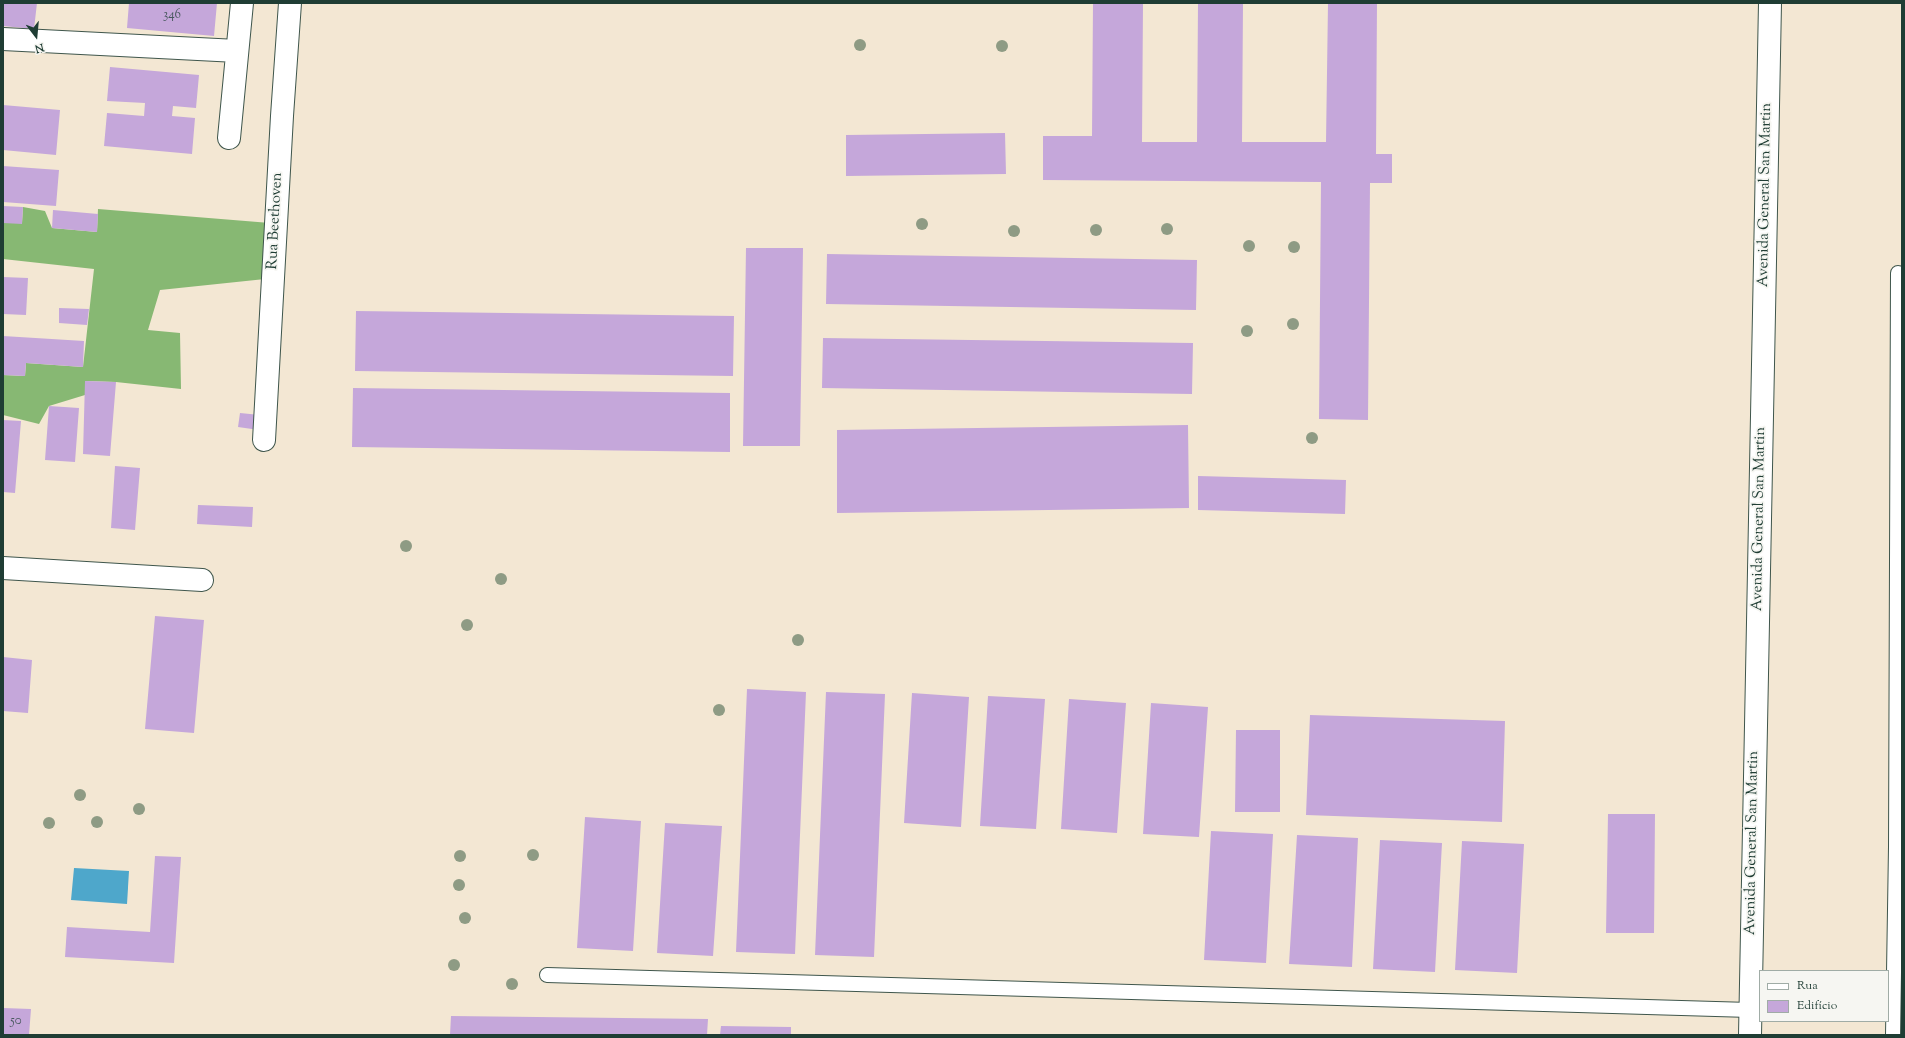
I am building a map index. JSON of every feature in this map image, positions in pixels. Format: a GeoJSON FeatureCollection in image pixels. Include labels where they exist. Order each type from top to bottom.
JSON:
{"type":"FeatureCollection","features":[{"type":"Feature","properties":{"kind":"main road"},"geometry":{"type":"LineString","coordinates":[[229,138],[242,3]]}},
{"type":"Feature","properties":{"kind":"main road","name":"Rua Beethoven"},"geometry":{"type":"LineString","coordinates":[[264,440],[282,116],[290,3]]}},
{"type":"Feature","properties":{"kind":"main road","name":"Avenida General San Martin"},"geometry":{"type":"LineString","coordinates":[[1750,1035],[1770,3]]}},
{"type":"Feature","properties":{"kind":"main road"},"geometry":{"type":"LineString","coordinates":[[3,39],[237,52]]}},
{"type":"Feature","properties":{"kind":"main road"},"geometry":{"type":"LineString","coordinates":[[3,568],[202,580]]}},
{"type":"Feature","properties":{"kind":"lane"},"geometry":{"type":"LineString","coordinates":[[1893,1035],[1899,782],[1900,564],[1898,273]]}},
{"type":"Feature","properties":{"kind":"lane"},"geometry":{"type":"LineString","coordinates":[[547,975],[1750,1010]]}},
{"type":"Feature","properties":{"kind":"green space"},"geometry":{"type":"Polygon","coordinates":[[[23,207],[45,211],[52,228],[97,232],[98,209],[270,223],[265,279],[160,290],[148,330],[180,333],[181,389],[116,382],[85,381],[85,395],[49,406],[39,424],[3,415],[3,375],[25,376],[26,363],[83,367],[94,269],[3,259],[3,223],[22,223],[23,207]]]}},
{"type":"Feature","properties":{"kind":"water"},"geometry":{"type":"Polygon","coordinates":[[[74,868],[129,871],[127,904],[71,900],[74,868]]]}},
{"type":"Feature","properties":{"kind":"building"},"geometry":{"type":"Polygon","coordinates":[[[3,3],[37,3],[34,29],[3,26],[3,3]]]}},
{"type":"Feature","properties":{"kind":"building"},"geometry":{"type":"Polygon","coordinates":[[[129,3],[217,3],[214,36],[127,28],[129,3]]]}},
{"type":"Feature","properties":{"kind":"building"},"geometry":{"type":"Polygon","coordinates":[[[1093,3],[1143,3],[1142,142],[1197,142],[1198,3],[1243,3],[1242,142],[1326,142],[1328,3],[1377,3],[1376,154],[1392,154],[1392,183],[1370,183],[1368,420],[1319,419],[1321,182],[1043,180],[1043,136],[1092,136],[1093,3]]]}},
{"type":"Feature","properties":{"kind":"building"},"geometry":{"type":"Polygon","coordinates":[[[110,67],[199,75],[196,108],[173,106],[172,116],[195,118],[192,154],[104,146],[107,113],[144,116],[145,103],[107,101],[110,67]]]}},
{"type":"Feature","properties":{"kind":"building"},"geometry":{"type":"Polygon","coordinates":[[[3,105],[60,110],[56,155],[3,150],[3,105]]]}},
{"type":"Feature","properties":{"kind":"building"},"geometry":{"type":"Polygon","coordinates":[[[1005,133],[1006,174],[846,176],[846,135],[1005,133]]]}},
{"type":"Feature","properties":{"kind":"building"},"geometry":{"type":"Polygon","coordinates":[[[3,166],[59,170],[56,206],[3,202],[3,166]]]}},
{"type":"Feature","properties":{"kind":"building"},"geometry":{"type":"Polygon","coordinates":[[[3,206],[23,207],[22,224],[3,223],[3,206]]]}},
{"type":"Feature","properties":{"kind":"building"},"geometry":{"type":"Polygon","coordinates":[[[53,210],[98,214],[97,232],[52,228],[53,210]]]}},
{"type":"Feature","properties":{"kind":"building"},"geometry":{"type":"Polygon","coordinates":[[[746,248],[803,248],[800,446],[743,446],[746,248]]]}},
{"type":"Feature","properties":{"kind":"building"},"geometry":{"type":"Polygon","coordinates":[[[827,254],[1197,260],[1196,310],[826,304],[827,254]]]}},
{"type":"Feature","properties":{"kind":"building"},"geometry":{"type":"Polygon","coordinates":[[[3,277],[28,278],[26,315],[3,314],[3,277]]]}},
{"type":"Feature","properties":{"kind":"building"},"geometry":{"type":"Polygon","coordinates":[[[59,308],[89,309],[87,325],[59,323],[59,308]]]}},
{"type":"Feature","properties":{"kind":"building"},"geometry":{"type":"Polygon","coordinates":[[[356,311],[734,316],[733,376],[355,371],[356,311]]]}},
{"type":"Feature","properties":{"kind":"building"},"geometry":{"type":"Polygon","coordinates":[[[3,336],[84,341],[83,367],[26,363],[25,376],[3,375],[3,336]]]}},
{"type":"Feature","properties":{"kind":"building"},"geometry":{"type":"Polygon","coordinates":[[[823,338],[1193,343],[1192,394],[822,388],[823,338]]]}},
{"type":"Feature","properties":{"kind":"building"},"geometry":{"type":"Polygon","coordinates":[[[85,381],[116,382],[110,456],[83,454],[85,381]]]}},
{"type":"Feature","properties":{"kind":"building"},"geometry":{"type":"Polygon","coordinates":[[[353,388],[730,393],[730,452],[352,447],[353,388]]]}},
{"type":"Feature","properties":{"kind":"building"},"geometry":{"type":"Polygon","coordinates":[[[49,406],[79,408],[75,462],[45,460],[49,406]]]}},
{"type":"Feature","properties":{"kind":"building"},"geometry":{"type":"Polygon","coordinates":[[[240,413],[260,415],[259,430],[238,427],[240,413]]]}},
{"type":"Feature","properties":{"kind":"building"},"geometry":{"type":"Polygon","coordinates":[[[3,420],[21,421],[15,493],[3,492],[3,420]]]}},
{"type":"Feature","properties":{"kind":"building"},"geometry":{"type":"Polygon","coordinates":[[[1188,425],[1189,508],[837,513],[837,430],[1188,425]]]}},
{"type":"Feature","properties":{"kind":"building"},"geometry":{"type":"Polygon","coordinates":[[[115,466],[140,468],[135,530],[111,528],[115,466]]]}},
{"type":"Feature","properties":{"kind":"building"},"geometry":{"type":"Polygon","coordinates":[[[1198,476],[1346,480],[1345,514],[1198,510],[1198,476]]]}},
{"type":"Feature","properties":{"kind":"building"},"geometry":{"type":"Polygon","coordinates":[[[198,505],[253,507],[252,527],[197,524],[198,505]]]}},
{"type":"Feature","properties":{"kind":"building"},"geometry":{"type":"Polygon","coordinates":[[[155,616],[204,620],[194,733],[145,729],[155,616]]]}},
{"type":"Feature","properties":{"kind":"building"},"geometry":{"type":"Polygon","coordinates":[[[3,657],[32,660],[28,713],[3,711],[3,657]]]}},
{"type":"Feature","properties":{"kind":"building"},"geometry":{"type":"Polygon","coordinates":[[[747,689],[806,692],[795,954],[736,952],[747,689]]]}},
{"type":"Feature","properties":{"kind":"building"},"geometry":{"type":"Polygon","coordinates":[[[826,692],[885,694],[874,957],[815,955],[826,692]]]}},
{"type":"Feature","properties":{"kind":"building"},"geometry":{"type":"Polygon","coordinates":[[[912,693],[969,697],[961,827],[904,823],[912,693]]]}},
{"type":"Feature","properties":{"kind":"building"},"geometry":{"type":"Polygon","coordinates":[[[988,696],[1045,699],[1036,829],[980,826],[988,696]]]}},
{"type":"Feature","properties":{"kind":"building"},"geometry":{"type":"Polygon","coordinates":[[[1069,699],[1126,703],[1117,833],[1061,829],[1069,699]]]}},
{"type":"Feature","properties":{"kind":"building"},"geometry":{"type":"Polygon","coordinates":[[[1151,703],[1208,707],[1199,837],[1143,834],[1151,703]]]}},
{"type":"Feature","properties":{"kind":"building"},"geometry":{"type":"Polygon","coordinates":[[[1310,715],[1505,721],[1502,822],[1306,815],[1310,715]]]}},
{"type":"Feature","properties":{"kind":"building"},"geometry":{"type":"Polygon","coordinates":[[[1236,730],[1280,730],[1280,812],[1235,812],[1236,730]]]}},
{"type":"Feature","properties":{"kind":"building"},"geometry":{"type":"Polygon","coordinates":[[[1608,814],[1655,814],[1654,933],[1606,933],[1608,814]]]}},
{"type":"Feature","properties":{"kind":"building"},"geometry":{"type":"Polygon","coordinates":[[[585,817],[641,821],[633,951],[577,948],[585,817]]]}},
{"type":"Feature","properties":{"kind":"building"},"geometry":{"type":"Polygon","coordinates":[[[665,823],[722,826],[713,956],[657,953],[665,823]]]}},
{"type":"Feature","properties":{"kind":"building"},"geometry":{"type":"Polygon","coordinates":[[[1211,831],[1273,834],[1266,963],[1204,960],[1211,831]]]}},
{"type":"Feature","properties":{"kind":"building"},"geometry":{"type":"Polygon","coordinates":[[[1297,835],[1358,838],[1352,967],[1289,964],[1297,835]]]}},
{"type":"Feature","properties":{"kind":"building"},"geometry":{"type":"Polygon","coordinates":[[[1380,840],[1442,843],[1435,972],[1373,969],[1380,840]]]}},
{"type":"Feature","properties":{"kind":"building"},"geometry":{"type":"Polygon","coordinates":[[[1462,841],[1524,844],[1517,973],[1455,970],[1462,841]]]}},
{"type":"Feature","properties":{"kind":"building"},"geometry":{"type":"Polygon","coordinates":[[[155,856],[181,857],[174,963],[65,957],[67,927],[150,932],[155,856]]]}},
{"type":"Feature","properties":{"kind":"building"},"geometry":{"type":"Polygon","coordinates":[[[3,1008],[31,1009],[29,1035],[3,1035],[3,1008]]]}},
{"type":"Feature","properties":{"kind":"building"},"geometry":{"type":"Polygon","coordinates":[[[451,1016],[708,1019],[707,1035],[450,1035],[451,1016]]]}},
{"type":"Feature","properties":{"kind":"building"},"geometry":{"type":"Polygon","coordinates":[[[721,1026],[791,1027],[791,1035],[720,1035],[721,1026]]]}}]}
